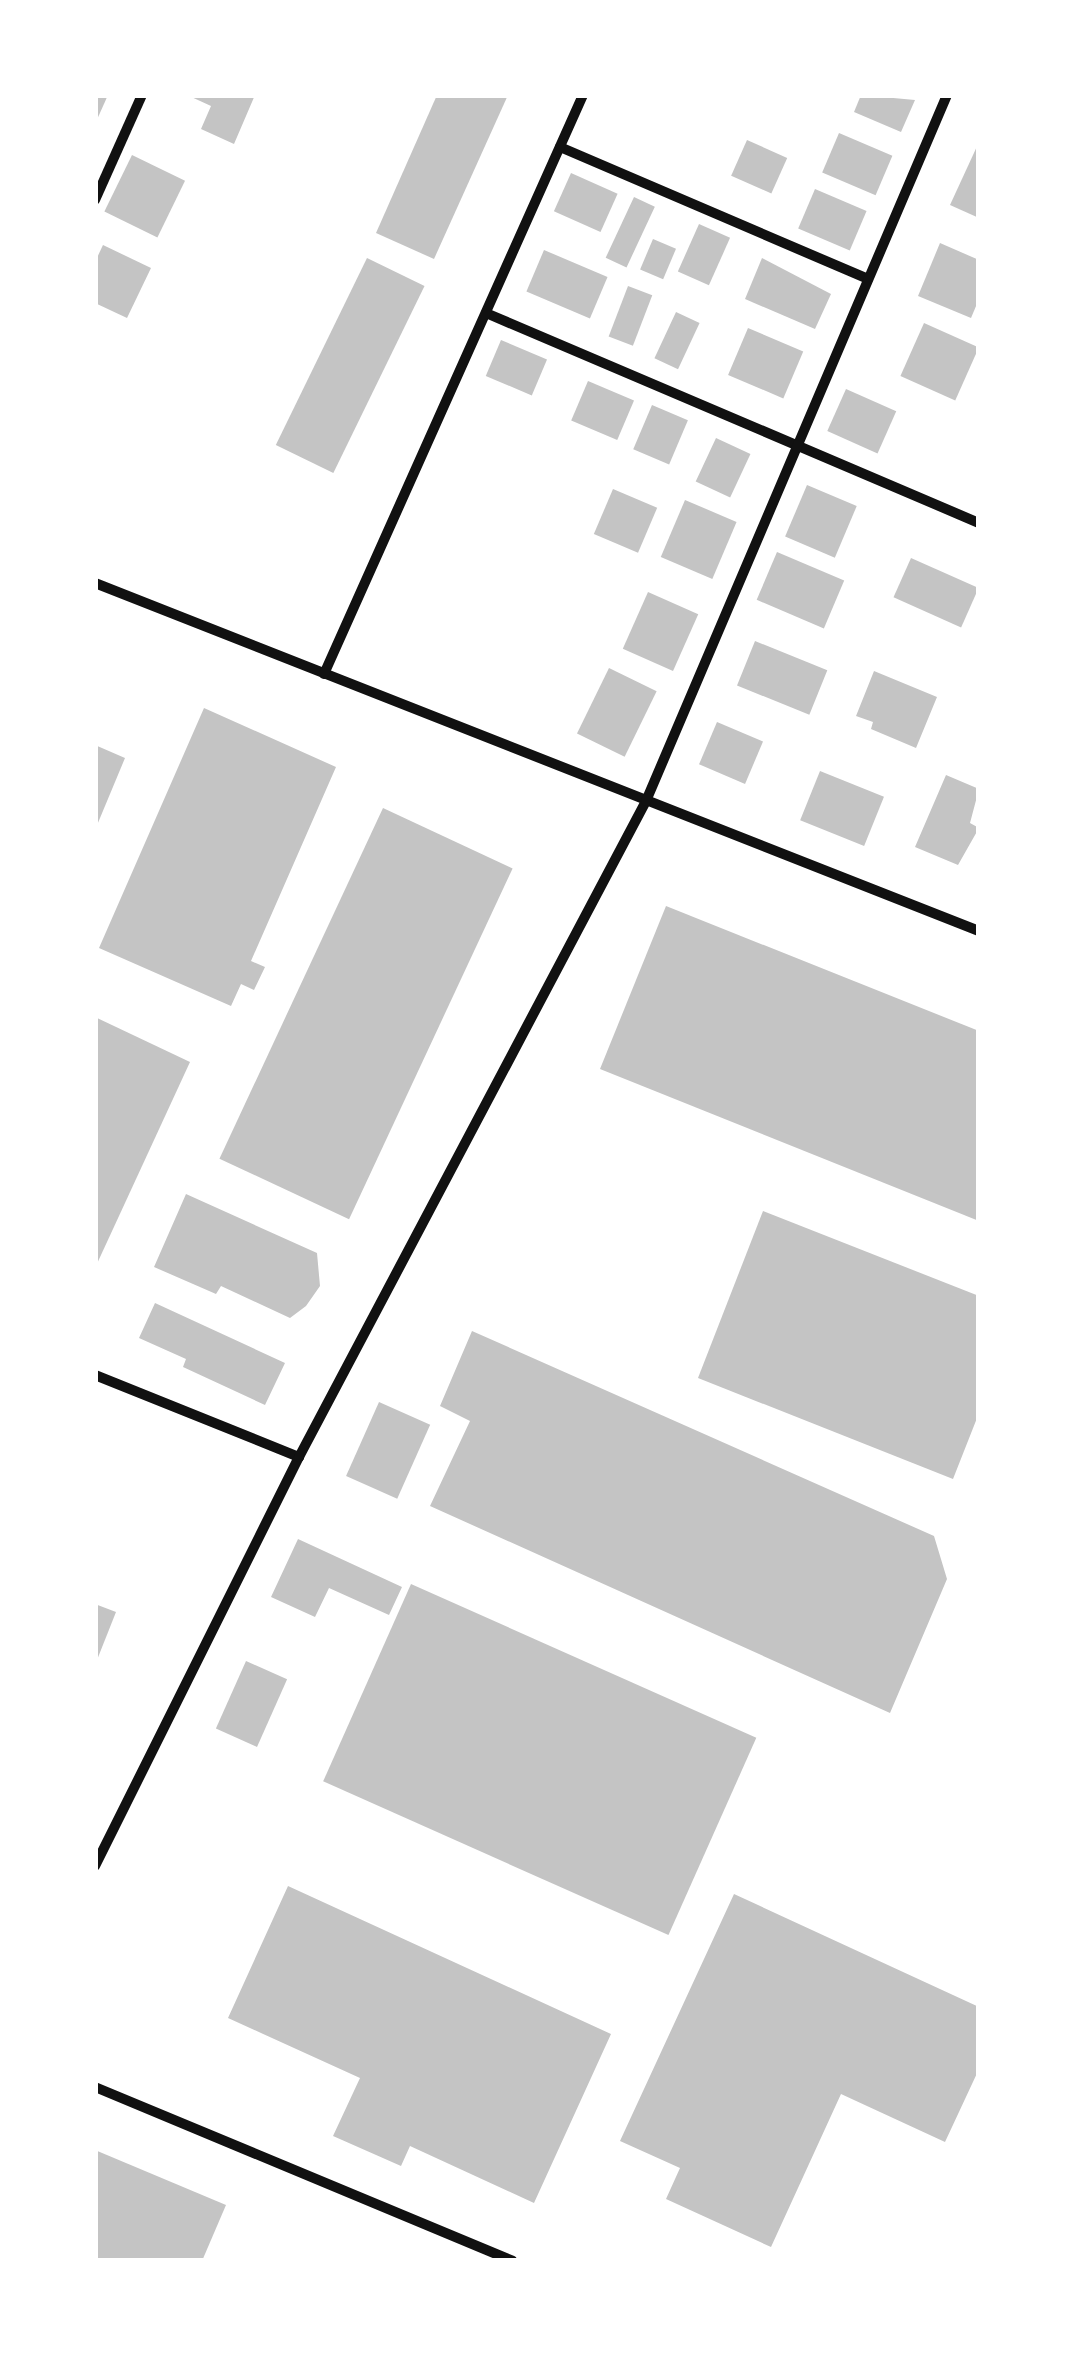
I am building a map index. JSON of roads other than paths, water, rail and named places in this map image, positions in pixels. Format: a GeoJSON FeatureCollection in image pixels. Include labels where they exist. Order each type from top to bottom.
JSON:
{"type":"FeatureCollection","features":[{"type":"Feature","properties":{"kind":"street"},"geometry":{"type":"LineString","coordinates":[[95,200],[142,95]]}},
{"type":"Feature","properties":{"kind":"street"},"geometry":{"type":"LineString","coordinates":[[324,674],[584,95]]}},
{"type":"Feature","properties":{"kind":"street"},"geometry":{"type":"LineString","coordinates":[[95,1866],[299,1457],[646,801],[946,95]]}},
{"type":"Feature","properties":{"kind":"street"},"geometry":{"type":"LineString","coordinates":[[560,147],[868,279]]}},
{"type":"Feature","properties":{"kind":"street"},"geometry":{"type":"LineString","coordinates":[[486,314],[979,523]]}},
{"type":"Feature","properties":{"kind":"street"},"geometry":{"type":"LineString","coordinates":[[95,583],[979,930]]}},
{"type":"Feature","properties":{"kind":"street"},"geometry":{"type":"LineString","coordinates":[[95,1375],[299,1457]]}},
{"type":"Feature","properties":{"kind":"street"},"geometry":{"type":"LineString","coordinates":[[95,2087],[512,2261]]}}]}
